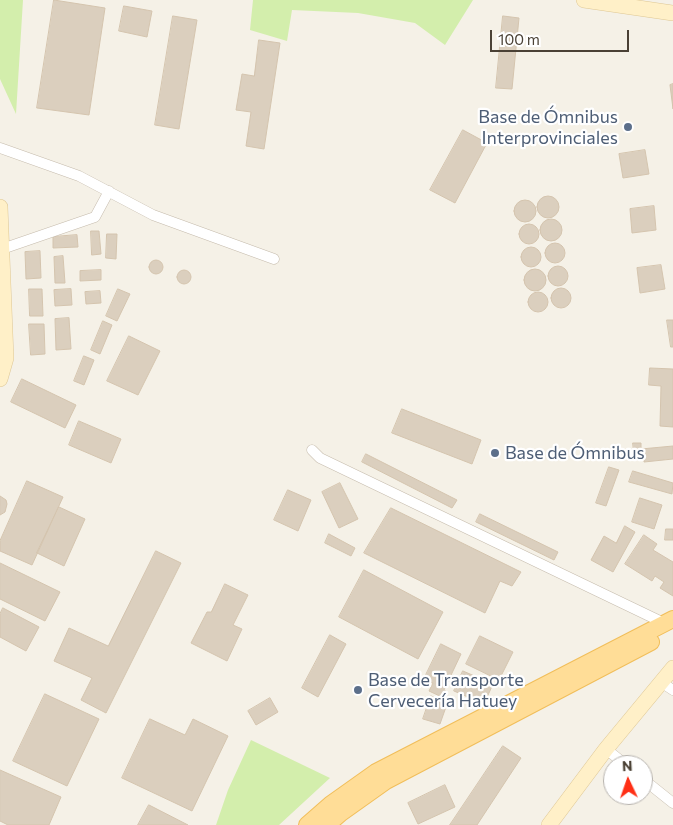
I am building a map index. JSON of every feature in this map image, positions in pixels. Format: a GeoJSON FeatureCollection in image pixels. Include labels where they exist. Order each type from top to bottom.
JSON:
{"type":"FeatureCollection","features":[{"type":"Feature","properties":{"kind":"main road"},"geometry":{"type":"LineString","coordinates":[[307,825],[331,804],[376,772],[670,624]]}},
{"type":"Feature","properties":{"kind":"main road"},"geometry":{"type":"LineString","coordinates":[[327,825],[386,782],[670,624]]}},
{"type":"Feature","properties":{"kind":"street"},"geometry":{"type":"LineString","coordinates":[[584,0],[663,8]]}},
{"type":"Feature","properties":{"kind":"street"},"geometry":{"type":"LineString","coordinates":[[0,148],[79,176],[153,215],[274,259]]}},
{"type":"Feature","properties":{"kind":"street"},"geometry":{"type":"LineString","coordinates":[[2,250],[95,217],[109,191]]}},
{"type":"Feature","properties":{"kind":"street"},"geometry":{"type":"LineString","coordinates":[[0,207],[6,358],[0,379]]}},
{"type":"Feature","properties":{"kind":"street"},"geometry":{"type":"LineString","coordinates":[[312,450],[320,458],[670,624]]}},
{"type":"Feature","properties":{"kind":"street"},"geometry":{"type":"LineString","coordinates":[[549,825],[606,749],[667,686],[673,668]]}},
{"type":"Feature","properties":{"kind":"street"},"geometry":{"type":"LineString","coordinates":[[606,749],[614,755]]}},
{"type":"Feature","properties":{"kind":"street"},"geometry":{"type":"LineString","coordinates":[[653,787],[673,803]]}},
{"type":"Feature","properties":{"kind":"green space"},"geometry":{"type":"Polygon","coordinates":[[[0,0],[23,0],[16,114],[0,79],[0,0]]]}},
{"type":"Feature","properties":{"kind":"green space"},"geometry":{"type":"Polygon","coordinates":[[[253,0],[473,0],[445,45],[415,23],[358,13],[292,10],[287,41],[250,30],[253,0]]]}},
{"type":"Feature","properties":{"kind":"green space"},"geometry":{"type":"Polygon","coordinates":[[[251,740],[330,778],[279,825],[216,825],[228,790],[251,740]]]}},
{"type":"Feature","properties":{"kind":"building"},"geometry":{"type":"Polygon","coordinates":[[[54,0],[105,8],[89,115],[37,108],[54,0]]]}},
{"type":"Feature","properties":{"kind":"building"},"geometry":{"type":"Polygon","coordinates":[[[124,6],[152,11],[147,37],[119,31],[124,6]]]}},
{"type":"Feature","properties":{"kind":"building"},"geometry":{"type":"Polygon","coordinates":[[[173,16],[197,20],[179,129],[155,125],[173,16]]]}},
{"type":"Feature","properties":{"kind":"building"},"geometry":{"type":"Polygon","coordinates":[[[503,16],[519,18],[512,89],[496,88],[503,16]]]}},
{"type":"Feature","properties":{"kind":"building"},"geometry":{"type":"Polygon","coordinates":[[[259,40],[280,43],[264,149],[246,146],[251,112],[236,110],[242,74],[254,76],[259,40]]]}},
{"type":"Feature","properties":{"kind":"building"},"geometry":{"type":"Polygon","coordinates":[[[673,84],[673,109],[670,85],[673,84]]]}},
{"type":"Feature","properties":{"kind":"building"},"geometry":{"type":"Polygon","coordinates":[[[463,130],[487,143],[455,203],[430,190],[463,130]]]}},
{"type":"Feature","properties":{"kind":"building"},"geometry":{"type":"Polygon","coordinates":[[[645,150],[649,174],[623,178],[619,154],[645,150]]]}},
{"type":"Feature","properties":{"kind":"building"},"geometry":{"type":"Polygon","coordinates":[[[548,196],[558,203],[559,207],[552,217],[548,218],[538,211],[537,207],[544,197],[548,196]]]}},
{"type":"Feature","properties":{"kind":"building"},"geometry":{"type":"Polygon","coordinates":[[[525,200],[535,207],[536,211],[529,221],[525,222],[515,215],[514,211],[521,201],[525,200]]]}},
{"type":"Feature","properties":{"kind":"building"},"geometry":{"type":"Polygon","coordinates":[[[654,206],[656,230],[632,233],[630,209],[654,206]]]}},
{"type":"Feature","properties":{"kind":"building"},"geometry":{"type":"Polygon","coordinates":[[[551,219],[561,226],[562,230],[555,240],[551,241],[541,234],[540,230],[547,220],[551,219]]]}},
{"type":"Feature","properties":{"kind":"building"},"geometry":{"type":"Polygon","coordinates":[[[529,224],[536,227],[539,234],[536,241],[529,244],[522,241],[519,234],[522,227],[529,224]]]}},
{"type":"Feature","properties":{"kind":"building"},"geometry":{"type":"Polygon","coordinates":[[[91,231],[99,231],[101,254],[92,255],[91,231]]]}},
{"type":"Feature","properties":{"kind":"building"},"geometry":{"type":"Polygon","coordinates":[[[107,234],[117,234],[116,259],[106,258],[107,234]]]}},
{"type":"Feature","properties":{"kind":"building"},"geometry":{"type":"Polygon","coordinates":[[[77,235],[78,247],[53,248],[53,237],[77,235]]]}},
{"type":"Feature","properties":{"kind":"building"},"geometry":{"type":"Polygon","coordinates":[[[551,243],[559,243],[565,249],[565,257],[559,263],[551,263],[545,257],[545,249],[551,243]]]}},
{"type":"Feature","properties":{"kind":"building"},"geometry":{"type":"Polygon","coordinates":[[[527,247],[535,247],[541,253],[541,261],[535,267],[527,267],[521,261],[521,253],[527,247]]]}},
{"type":"Feature","properties":{"kind":"building"},"geometry":{"type":"Polygon","coordinates":[[[40,251],[41,278],[26,279],[25,252],[40,251]]]}},
{"type":"Feature","properties":{"kind":"building"},"geometry":{"type":"Polygon","coordinates":[[[63,256],[65,283],[55,283],[54,257],[63,256]]]}},
{"type":"Feature","properties":{"kind":"building"},"geometry":{"type":"Polygon","coordinates":[[[153,260],[159,260],[163,267],[159,274],[153,274],[149,270],[149,264],[153,260]]]}},
{"type":"Feature","properties":{"kind":"building"},"geometry":{"type":"Polygon","coordinates":[[[661,265],[665,289],[640,293],[637,268],[661,265]]]}},
{"type":"Feature","properties":{"kind":"building"},"geometry":{"type":"Polygon","coordinates":[[[554,266],[562,266],[568,272],[568,280],[562,286],[554,286],[548,280],[548,272],[554,266]]]}},
{"type":"Feature","properties":{"kind":"building"},"geometry":{"type":"Polygon","coordinates":[[[535,269],[543,272],[546,280],[543,288],[535,291],[527,288],[524,280],[527,272],[535,269]]]}},
{"type":"Feature","properties":{"kind":"building"},"geometry":{"type":"Polygon","coordinates":[[[101,270],[101,280],[80,281],[80,271],[101,270]]]}},
{"type":"Feature","properties":{"kind":"building"},"geometry":{"type":"Polygon","coordinates":[[[184,270],[189,272],[191,277],[189,282],[184,284],[179,282],[177,277],[179,272],[184,270]]]}},
{"type":"Feature","properties":{"kind":"building"},"geometry":{"type":"Polygon","coordinates":[[[557,288],[565,288],[571,294],[571,302],[565,308],[557,308],[551,302],[551,294],[557,288]]]}},
{"type":"Feature","properties":{"kind":"building"},"geometry":{"type":"Polygon","coordinates":[[[29,289],[42,289],[43,316],[30,316],[29,289]]]}},
{"type":"Feature","properties":{"kind":"building"},"geometry":{"type":"Polygon","coordinates":[[[71,289],[72,305],[55,306],[54,290],[71,289]]]}},
{"type":"Feature","properties":{"kind":"building"},"geometry":{"type":"Polygon","coordinates":[[[118,289],[130,294],[117,321],[106,316],[118,289]]]}},
{"type":"Feature","properties":{"kind":"building"},"geometry":{"type":"Polygon","coordinates":[[[100,291],[101,303],[86,304],[85,292],[100,291]]]}},
{"type":"Feature","properties":{"kind":"building"},"geometry":{"type":"Polygon","coordinates":[[[538,292],[545,295],[548,302],[545,309],[538,312],[531,309],[528,302],[531,295],[538,292]]]}},
{"type":"Feature","properties":{"kind":"building"},"geometry":{"type":"Polygon","coordinates":[[[69,318],[71,349],[56,350],[55,319],[69,318]]]}},
{"type":"Feature","properties":{"kind":"building"},"geometry":{"type":"Polygon","coordinates":[[[667,320],[673,320],[673,347],[671,347],[667,320]]]}},
{"type":"Feature","properties":{"kind":"building"},"geometry":{"type":"Polygon","coordinates":[[[103,321],[112,325],[100,354],[91,350],[103,321]]]}},
{"type":"Feature","properties":{"kind":"building"},"geometry":{"type":"Polygon","coordinates":[[[29,324],[44,324],[45,354],[31,355],[29,324]]]}},
{"type":"Feature","properties":{"kind":"building"},"geometry":{"type":"Polygon","coordinates":[[[129,336],[160,351],[138,395],[107,381],[129,336]]]}},
{"type":"Feature","properties":{"kind":"building"},"geometry":{"type":"Polygon","coordinates":[[[84,356],[94,360],[84,385],[74,381],[84,356]]]}},
{"type":"Feature","properties":{"kind":"building"},"geometry":{"type":"Polygon","coordinates":[[[650,368],[673,369],[673,427],[660,426],[661,386],[649,385],[650,368]]]}},
{"type":"Feature","properties":{"kind":"building"},"geometry":{"type":"Polygon","coordinates":[[[22,379],[76,405],[65,428],[11,402],[22,379]]]}},
{"type":"Feature","properties":{"kind":"building"},"geometry":{"type":"Polygon","coordinates":[[[402,409],[481,440],[472,464],[392,433],[402,409]]]}},
{"type":"Feature","properties":{"kind":"building"},"geometry":{"type":"Polygon","coordinates":[[[79,421],[121,439],[111,463],[69,445],[79,421]]]}},
{"type":"Feature","properties":{"kind":"building"},"geometry":{"type":"Polygon","coordinates":[[[633,443],[641,443],[641,449],[673,446],[673,459],[644,462],[644,459],[635,460],[633,443]]]}},
{"type":"Feature","properties":{"kind":"building"},"geometry":{"type":"Polygon","coordinates":[[[366,454],[457,500],[452,508],[362,462],[366,454]]]}},
{"type":"Feature","properties":{"kind":"building"},"geometry":{"type":"Polygon","coordinates":[[[609,467],[619,470],[606,506],[596,503],[609,467]]]}},
{"type":"Feature","properties":{"kind":"building"},"geometry":{"type":"Polygon","coordinates":[[[633,471],[673,483],[672,494],[629,482],[633,471]]]}},
{"type":"Feature","properties":{"kind":"building"},"geometry":{"type":"Polygon","coordinates":[[[27,481],[63,497],[32,565],[0,551],[0,541],[27,481]]]}},
{"type":"Feature","properties":{"kind":"building"},"geometry":{"type":"Polygon","coordinates":[[[340,483],[358,519],[339,528],[322,492],[340,483]]]}},
{"type":"Feature","properties":{"kind":"building"},"geometry":{"type":"Polygon","coordinates":[[[288,490],[311,500],[298,531],[274,520],[288,490]]]}},
{"type":"Feature","properties":{"kind":"building"},"geometry":{"type":"Polygon","coordinates":[[[0,496],[6,500],[7,504],[5,512],[0,515],[0,496]]]}},
{"type":"Feature","properties":{"kind":"building"},"geometry":{"type":"Polygon","coordinates":[[[640,498],[662,505],[654,529],[632,522],[640,498]]]}},
{"type":"Feature","properties":{"kind":"building"},"geometry":{"type":"Polygon","coordinates":[[[59,507],[85,519],[64,566],[37,553],[59,507]]]}},
{"type":"Feature","properties":{"kind":"building"},"geometry":{"type":"Polygon","coordinates":[[[391,508],[521,572],[512,586],[500,581],[485,613],[364,553],[391,508]]]}},
{"type":"Feature","properties":{"kind":"building"},"geometry":{"type":"Polygon","coordinates":[[[480,514],[558,552],[554,560],[476,522],[480,514]]]}},
{"type":"Feature","properties":{"kind":"building"},"geometry":{"type":"Polygon","coordinates":[[[625,526],[635,532],[613,572],[591,560],[604,536],[616,543],[625,526]]]}},
{"type":"Feature","properties":{"kind":"building"},"geometry":{"type":"Polygon","coordinates":[[[666,529],[673,529],[673,540],[665,540],[666,529]]]}},
{"type":"Feature","properties":{"kind":"building"},"geometry":{"type":"Polygon","coordinates":[[[329,534],[355,548],[351,556],[325,543],[329,534]]]}},
{"type":"Feature","properties":{"kind":"building"},"geometry":{"type":"Polygon","coordinates":[[[644,535],[657,544],[653,550],[673,562],[673,596],[660,588],[664,582],[655,576],[652,581],[625,564],[644,535]]]}},
{"type":"Feature","properties":{"kind":"building"},"geometry":{"type":"Polygon","coordinates":[[[156,551],[181,563],[106,713],[81,700],[92,678],[54,661],[69,628],[108,646],[156,551]]]}},
{"type":"Feature","properties":{"kind":"building"},"geometry":{"type":"Polygon","coordinates":[[[0,563],[60,592],[45,621],[0,599],[0,563]]]}},
{"type":"Feature","properties":{"kind":"building"},"geometry":{"type":"Polygon","coordinates":[[[364,570],[443,612],[418,659],[339,617],[364,570]]]}},
{"type":"Feature","properties":{"kind":"building"},"geometry":{"type":"Polygon","coordinates":[[[225,584],[248,595],[233,625],[242,629],[227,661],[191,643],[207,612],[211,612],[225,584]]]}},
{"type":"Feature","properties":{"kind":"building"},"geometry":{"type":"Polygon","coordinates":[[[3,608],[39,627],[26,651],[0,637],[0,614],[3,608]]]}},
{"type":"Feature","properties":{"kind":"building"},"geometry":{"type":"Polygon","coordinates":[[[330,635],[346,644],[318,697],[302,688],[330,635]]]}},
{"type":"Feature","properties":{"kind":"building"},"geometry":{"type":"Polygon","coordinates":[[[480,636],[513,652],[499,680],[466,664],[480,636]]]}},
{"type":"Feature","properties":{"kind":"building"},"geometry":{"type":"Polygon","coordinates":[[[441,644],[461,654],[444,690],[447,692],[444,698],[429,691],[433,683],[424,679],[441,644]]]}},
{"type":"Feature","properties":{"kind":"building"},"geometry":{"type":"Polygon","coordinates":[[[463,671],[493,684],[484,704],[454,691],[463,671]]]}},
{"type":"Feature","properties":{"kind":"building"},"geometry":{"type":"Polygon","coordinates":[[[45,694],[99,719],[67,786],[13,761],[45,694]]]}},
{"type":"Feature","properties":{"kind":"building"},"geometry":{"type":"Polygon","coordinates":[[[431,696],[447,704],[440,724],[423,719],[431,696]]]}},
{"type":"Feature","properties":{"kind":"building"},"geometry":{"type":"Polygon","coordinates":[[[270,698],[278,712],[256,725],[248,711],[270,698]]]}},
{"type":"Feature","properties":{"kind":"building"},"geometry":{"type":"Polygon","coordinates":[[[150,719],[185,735],[193,719],[228,736],[192,811],[122,778],[150,719]]]}},
{"type":"Feature","properties":{"kind":"building"},"geometry":{"type":"Polygon","coordinates":[[[503,746],[521,758],[477,825],[450,825],[503,746]]]}},
{"type":"Feature","properties":{"kind":"building"},"geometry":{"type":"Polygon","coordinates":[[[0,770],[61,797],[49,825],[8,825],[0,821],[0,770]]]}},
{"type":"Feature","properties":{"kind":"building"},"geometry":{"type":"Polygon","coordinates":[[[445,785],[455,807],[418,824],[408,803],[445,785]]]}},
{"type":"Feature","properties":{"kind":"building"},"geometry":{"type":"Polygon","coordinates":[[[149,805],[188,825],[138,825],[149,805]]]}},
{"type":"Feature","properties":{"kind":"place","name":"Base de Ómnibus Interprovinciales"},"geometry":{"type":"Point","coordinates":[628,127]}},
{"type":"Feature","properties":{"kind":"place","name":"Base de Ómnibus"},"geometry":{"type":"Point","coordinates":[495,453]}},
{"type":"Feature","properties":{"kind":"place","name":"Base de Transporte Cervecería Hatuey"},"geometry":{"type":"Point","coordinates":[358,690]}}]}
